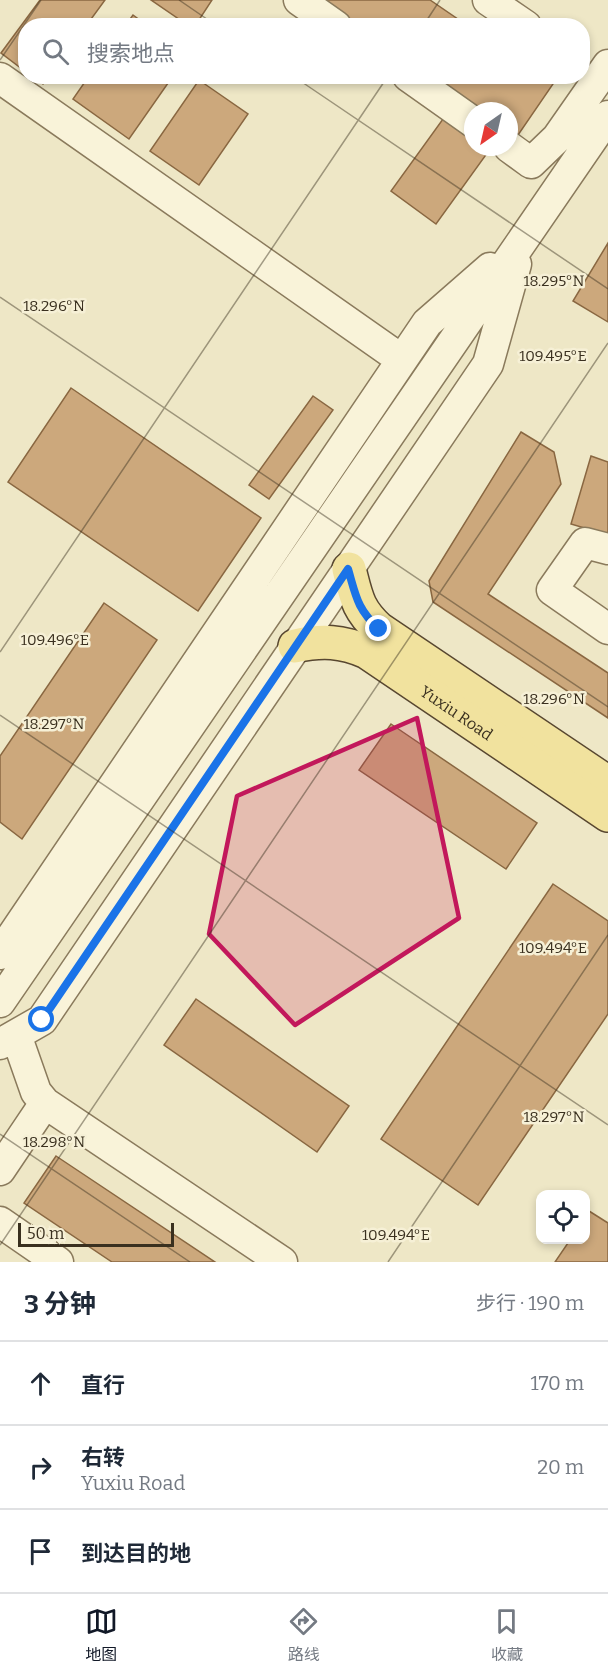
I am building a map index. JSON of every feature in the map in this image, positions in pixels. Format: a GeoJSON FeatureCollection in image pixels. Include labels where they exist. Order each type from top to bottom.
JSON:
{"type":"FeatureCollection","features":[{"type":"Feature","properties":{"kind":"main road","name":"Yuxiu Road"},"geometry":{"type":"LineString","coordinates":[[348,569],[357,601],[365,616],[379,629],[608,783]]}},
{"type":"Feature","properties":{"kind":"main road","name":"Yuxiu Road"},"geometry":{"type":"LineString","coordinates":[[295,646],[315,641],[333,641],[350,644],[367,652],[608,815]]}},
{"type":"Feature","properties":{"kind":"street"},"geometry":{"type":"LineString","coordinates":[[299,0],[325,18]]}},
{"type":"Feature","properties":{"kind":"street"},"geometry":{"type":"LineString","coordinates":[[488,0],[514,18]]}},
{"type":"Feature","properties":{"kind":"street"},"geometry":{"type":"LineString","coordinates":[[0,78],[402,360]]}},
{"type":"Feature","properties":{"kind":"street"},"geometry":{"type":"LineString","coordinates":[[419,84],[464,116]]}},
{"type":"Feature","properties":{"kind":"street"},"geometry":{"type":"LineString","coordinates":[[518,154],[531,163],[557,138],[588,84]]}},
{"type":"Feature","properties":{"kind":"street"},"geometry":{"type":"LineString","coordinates":[[0,1002],[608,116]]}},
{"type":"Feature","properties":{"kind":"street"},"geometry":{"type":"LineString","coordinates":[[0,954],[427,323],[522,241]]}},
{"type":"Feature","properties":{"kind":"street"},"geometry":{"type":"LineString","coordinates":[[282,1262],[45,1103],[36,1092],[8,1039],[42,1020],[488,364],[522,241]]}},
{"type":"Feature","properties":{"kind":"street"},"geometry":{"type":"LineString","coordinates":[[608,549],[585,543],[552,590],[608,629]]}},
{"type":"Feature","properties":{"kind":"street"},"geometry":{"type":"LineString","coordinates":[[0,1170],[45,1103]]}},
{"type":"Feature","properties":{"kind":"street"},"geometry":{"type":"LineString","coordinates":[[0,1222],[58,1262]]}},
{"type":"Feature","properties":{"kind":"highlighted area"},"geometry":{"type":"Polygon","coordinates":[[[417,718],[459,918],[295,1025],[209,934],[237,796],[417,718]]]}},
{"type":"Feature","properties":{"kind":"building"},"geometry":{"type":"Polygon","coordinates":[[[40,0],[105,0],[92,18],[27,18],[40,0]]]}},
{"type":"Feature","properties":{"kind":"building"},"geometry":{"type":"Polygon","coordinates":[[[151,0],[212,0],[200,18],[177,18],[151,0]]]}},
{"type":"Feature","properties":{"kind":"building"},"geometry":{"type":"Polygon","coordinates":[[[314,0],[430,0],[456,18],[340,18],[314,0]]]}},
{"type":"Feature","properties":{"kind":"building"},"geometry":{"type":"Polygon","coordinates":[[[18,30],[18,66],[1,53],[18,30]]]}},
{"type":"Feature","properties":{"kind":"building"},"geometry":{"type":"Polygon","coordinates":[[[83,84],[167,84],[129,139],[73,99],[83,84]]]}},
{"type":"Feature","properties":{"kind":"building"},"geometry":{"type":"Polygon","coordinates":[[[196,84],[205,84],[248,114],[199,185],[150,151],[196,84]]]}},
{"type":"Feature","properties":{"kind":"building"},"geometry":{"type":"Polygon","coordinates":[[[437,84],[553,84],[518,135],[518,102],[464,103],[437,84]]]}},
{"type":"Feature","properties":{"kind":"building"},"geometry":{"type":"Polygon","coordinates":[[[443,119],[464,134],[464,156],[485,156],[436,224],[391,191],[443,119]]]}},
{"type":"Feature","properties":{"kind":"building"},"geometry":{"type":"Polygon","coordinates":[[[608,243],[608,322],[573,301],[608,243]]]}},
{"type":"Feature","properties":{"kind":"building"},"geometry":{"type":"Polygon","coordinates":[[[71,388],[261,518],[198,611],[8,482],[71,388]]]}},
{"type":"Feature","properties":{"kind":"building"},"geometry":{"type":"Polygon","coordinates":[[[313,396],[333,410],[269,499],[249,485],[313,396]]]}},
{"type":"Feature","properties":{"kind":"building"},"geometry":{"type":"Polygon","coordinates":[[[521,432],[554,452],[561,484],[488,594],[608,673],[608,718],[433,602],[429,581],[521,432]]]}},
{"type":"Feature","properties":{"kind":"building"},"geometry":{"type":"Polygon","coordinates":[[[591,456],[608,462],[608,535],[571,524],[591,456]]]}},
{"type":"Feature","properties":{"kind":"building"},"geometry":{"type":"Polygon","coordinates":[[[104,603],[157,640],[22,839],[0,822],[0,756],[104,603]]]}},
{"type":"Feature","properties":{"kind":"building"},"geometry":{"type":"Polygon","coordinates":[[[391,724],[537,823],[506,869],[359,770],[391,724]]]}},
{"type":"Feature","properties":{"kind":"building"},"geometry":{"type":"Polygon","coordinates":[[[553,884],[608,921],[608,1014],[478,1205],[381,1139],[553,884]]]}},
{"type":"Feature","properties":{"kind":"building"},"geometry":{"type":"Polygon","coordinates":[[[196,999],[349,1106],[317,1152],[164,1045],[196,999]]]}},
{"type":"Feature","properties":{"kind":"building"},"geometry":{"type":"Polygon","coordinates":[[[56,1156],[215,1262],[112,1262],[24,1203],[56,1156]]]}},
{"type":"Feature","properties":{"kind":"building"},"geometry":{"type":"Polygon","coordinates":[[[590,1212],[608,1223],[608,1262],[555,1262],[567,1244],[590,1244],[590,1212]]]}},
{"type":"Feature","properties":{"kind":"route"},"geometry":{"type":"LineString","coordinates":[[42,1020],[348,569],[357,601],[365,616],[379,629]]}}]}
